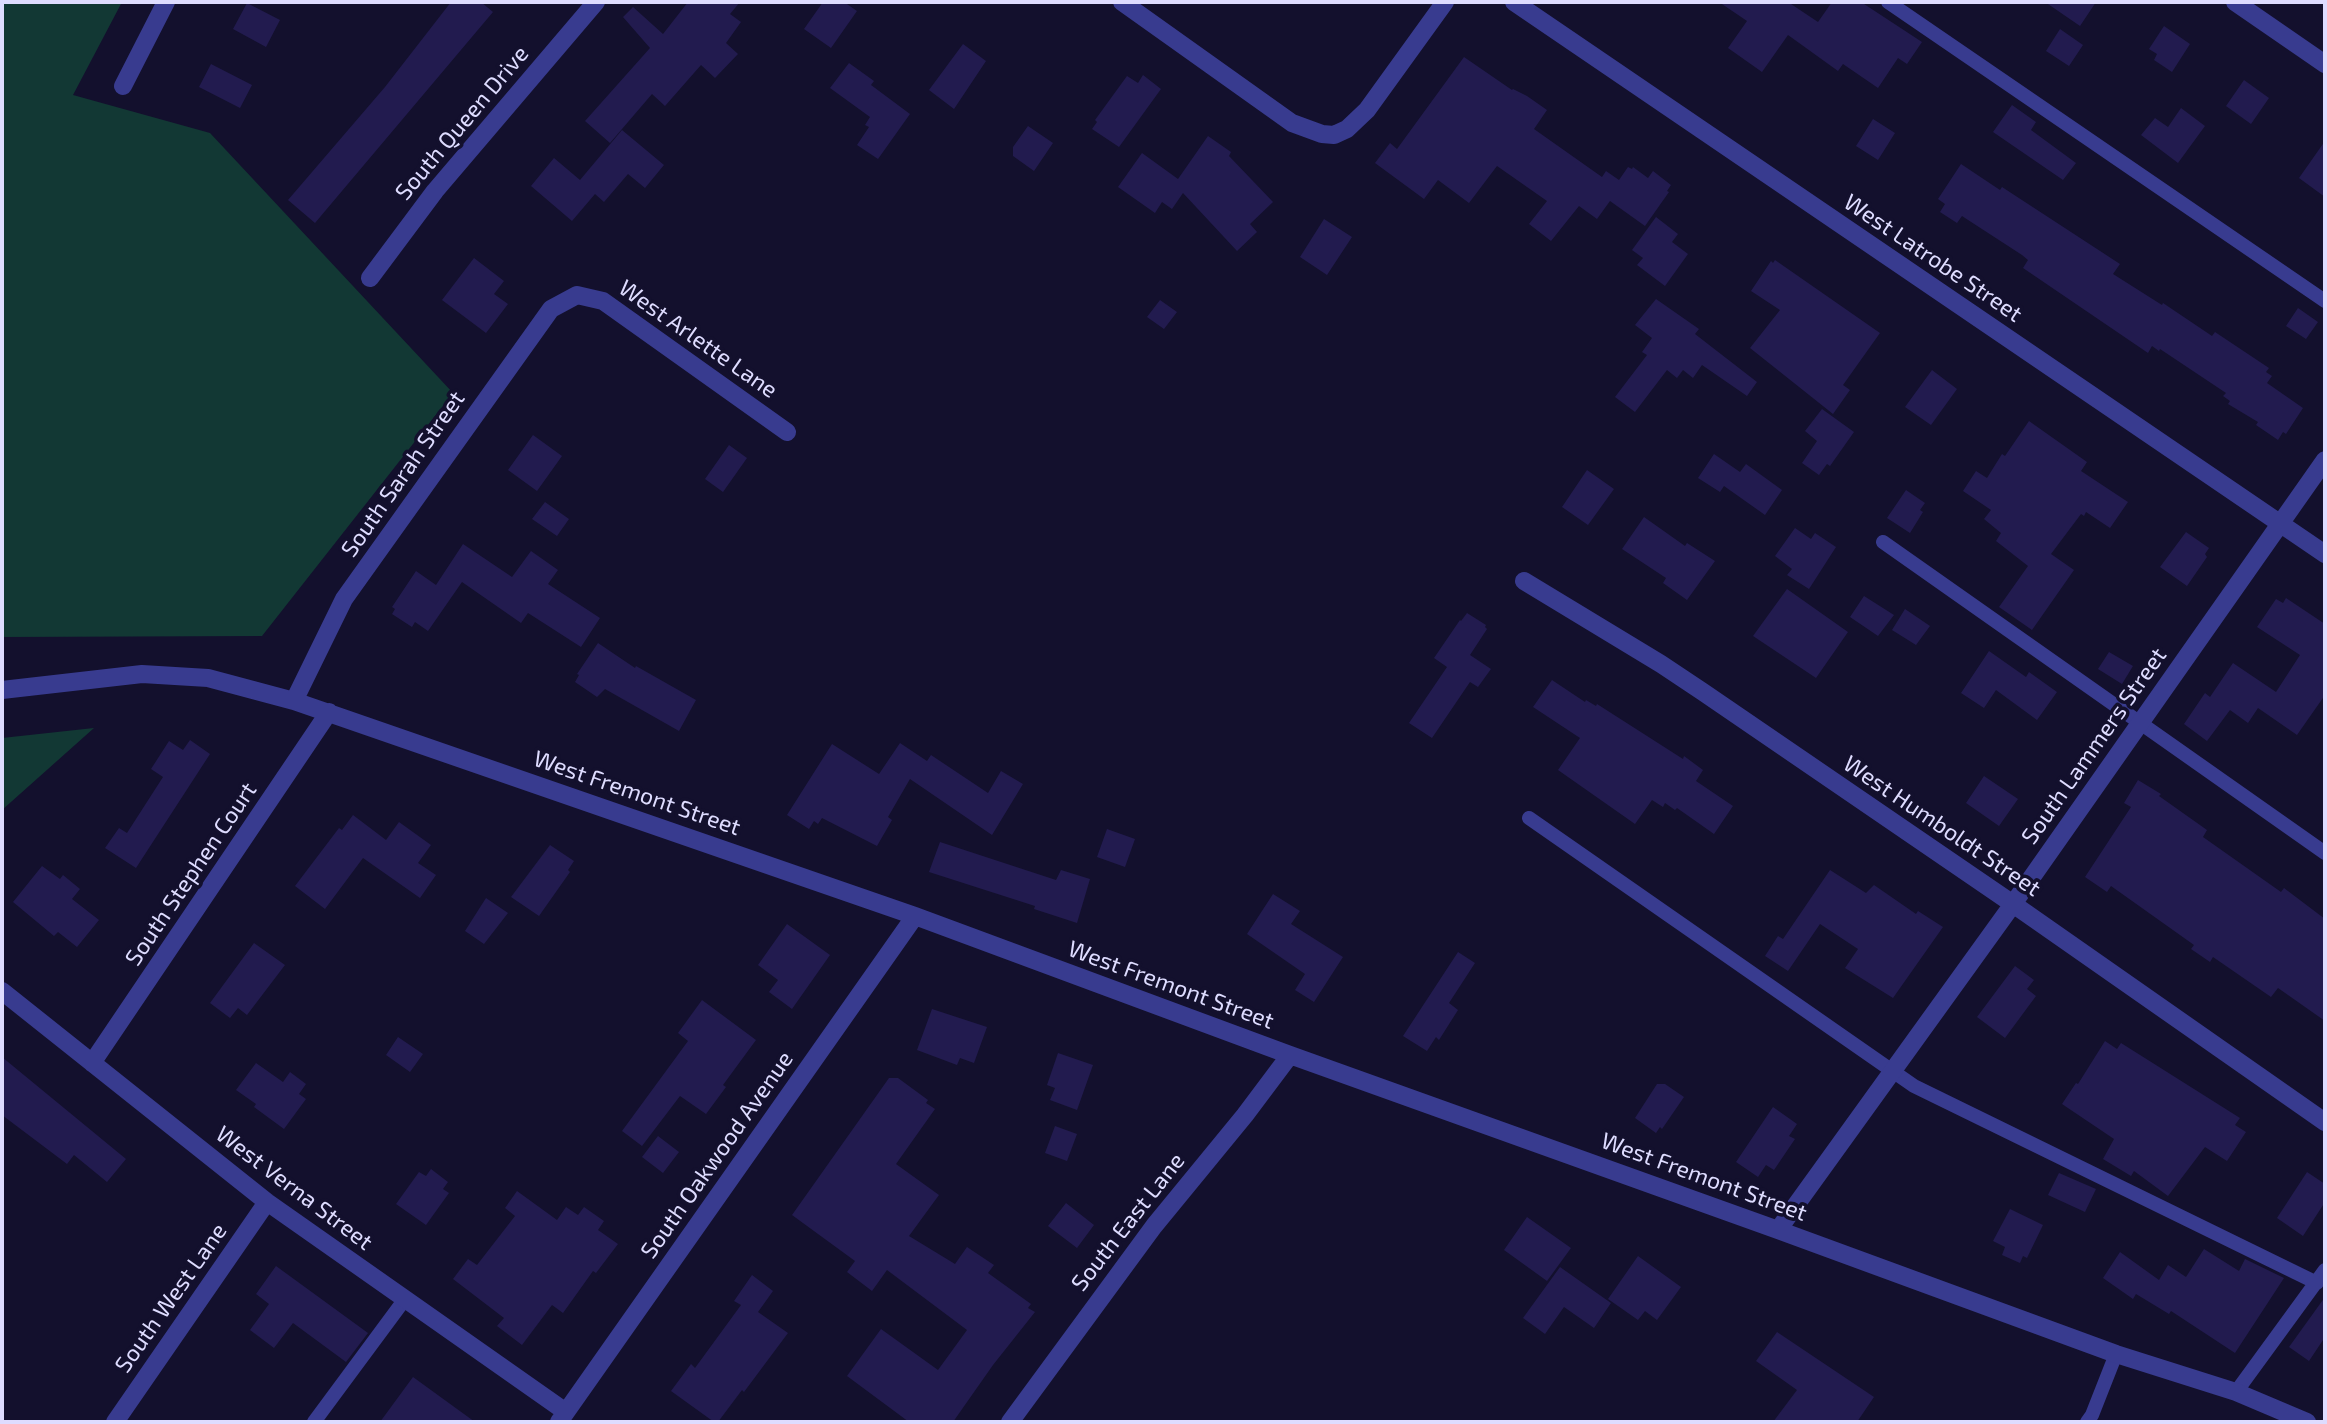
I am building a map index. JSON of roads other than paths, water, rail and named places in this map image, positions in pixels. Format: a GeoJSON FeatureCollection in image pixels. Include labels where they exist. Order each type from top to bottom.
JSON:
{"type":"FeatureCollection","features":[{"type":"Feature","properties":{"kind":"street"},"geometry":{"type":"LineString","coordinates":[[123,86],[166,2]]}},
{"type":"Feature","properties":{"kind":"street","name":"South Queen Drive"},"geometry":{"type":"LineString","coordinates":[[370,278],[435,191],[596,2]]}},
{"type":"Feature","properties":{"kind":"street"},"geometry":{"type":"LineString","coordinates":[[1122,2],[1292,123],[1315,132],[1334,135],[1347,130],[1367,110],[1445,2]]}},
{"type":"Feature","properties":{"kind":"street","name":"West Latrobe Street"},"geometry":{"type":"LineString","coordinates":[[1514,2],[2325,554]]}},
{"type":"Feature","properties":{"kind":"street"},"geometry":{"type":"LineString","coordinates":[[2235,2],[2325,64]]}},
{"type":"Feature","properties":{"kind":"street","name":"West Arlette Lane"},"geometry":{"type":"LineString","coordinates":[[576,295],[603,301],[788,432]]}},
{"type":"Feature","properties":{"kind":"street","name":"South Sarah Street"},"geometry":{"type":"LineString","coordinates":[[294,701],[344,599],[551,309],[576,295]]}},
{"type":"Feature","properties":{"kind":"street","name":"South Lammers Street"},"geometry":{"type":"LineString","coordinates":[[1778,1230],[2325,460]]}},
{"type":"Feature","properties":{"kind":"street","name":"West Humboldt Street"},"geometry":{"type":"LineString","coordinates":[[1524,581],[1661,664],[2325,1122]]}},
{"type":"Feature","properties":{"kind":"street","name":"West Fremont Street"},"geometry":{"type":"LineString","coordinates":[[2,690],[142,674],[208,678],[329,712],[915,916],[1290,1055],[2116,1354],[2236,1392],[2307,1422]]}},
{"type":"Feature","properties":{"kind":"street","name":"South Stephen Court"},"geometry":{"type":"LineString","coordinates":[[92,1063],[329,712]]}},
{"type":"Feature","properties":{"kind":"street","name":"South Oakwood Avenue"},"geometry":{"type":"LineString","coordinates":[[562,1417],[915,916]]}},
{"type":"Feature","properties":{"kind":"street","name":"West Verna Street"},"geometry":{"type":"LineString","coordinates":[[2,991],[267,1202],[405,1299],[562,1417]]}},
{"type":"Feature","properties":{"kind":"street","name":"South East Lane"},"geometry":{"type":"LineString","coordinates":[[1010,1422],[1154,1226],[1245,1115],[1290,1055]]}},
{"type":"Feature","properties":{"kind":"street","name":"South West Lane"},"geometry":{"type":"LineString","coordinates":[[116,1422],[267,1202]]}},
{"type":"Feature","properties":{"kind":"lane"},"geometry":{"type":"LineString","coordinates":[[1888,2],[2325,301]]}},
{"type":"Feature","properties":{"kind":"lane"},"geometry":{"type":"LineString","coordinates":[[1883,542],[2325,853]]}},
{"type":"Feature","properties":{"kind":"lane"},"geometry":{"type":"LineString","coordinates":[[1529,818],[1927,1092],[2321,1276],[2236,1392]]}},
{"type":"Feature","properties":{"kind":"lane"},"geometry":{"type":"LineString","coordinates":[[314,1422],[405,1299]]}},
{"type":"Feature","properties":{"kind":"lane"},"geometry":{"type":"LineString","coordinates":[[2094,1420],[2116,1354]]}}]}
